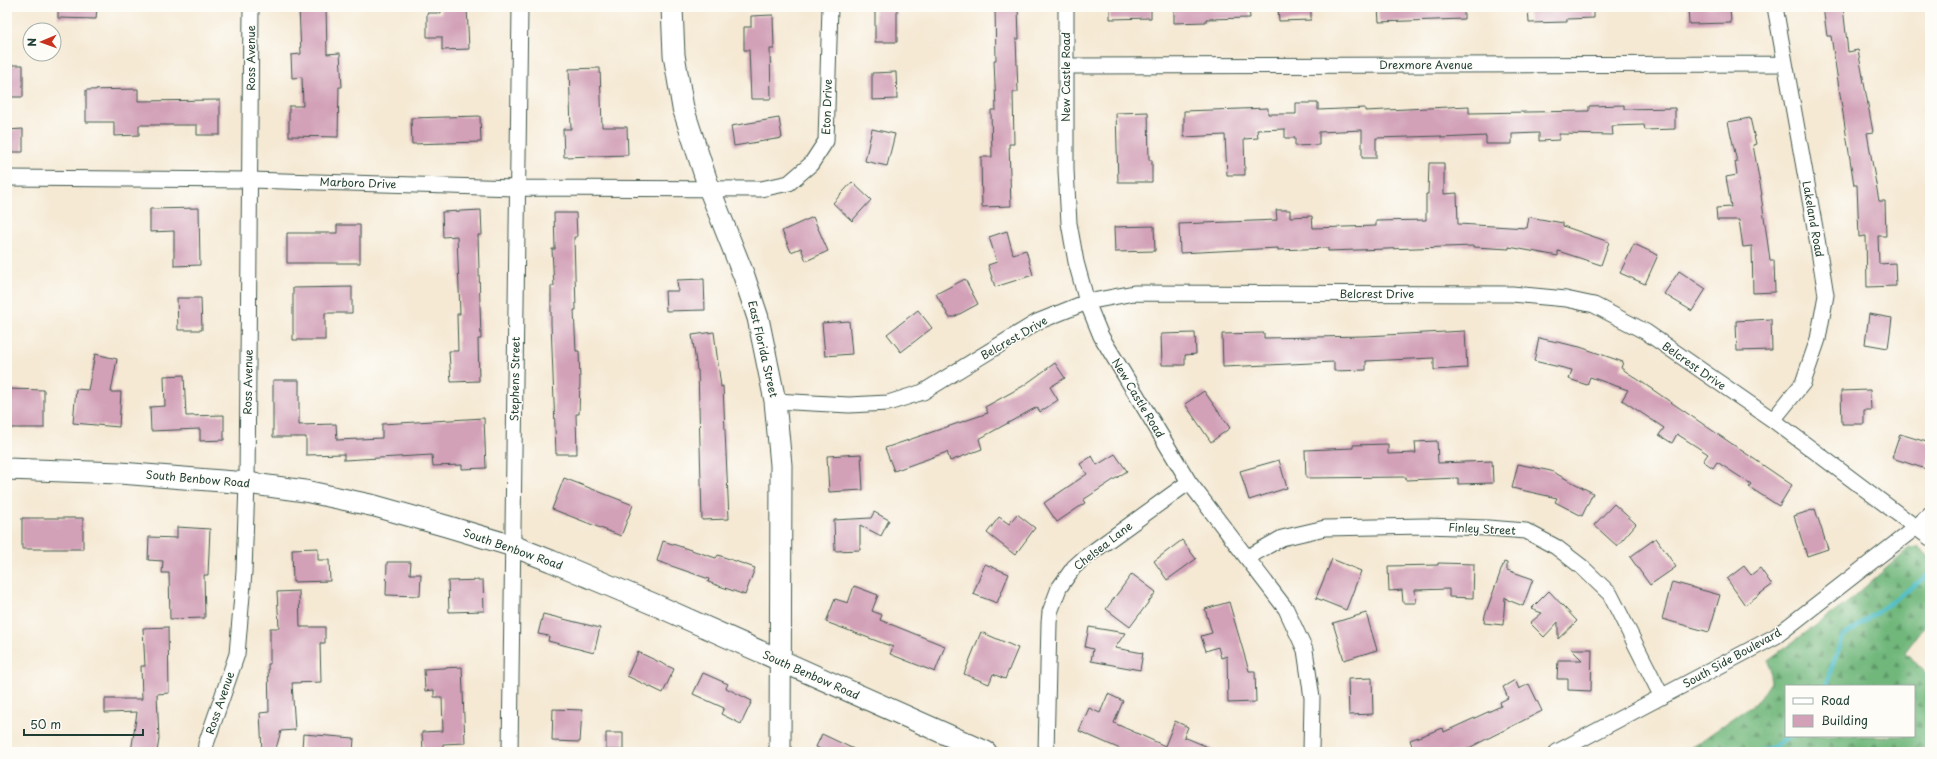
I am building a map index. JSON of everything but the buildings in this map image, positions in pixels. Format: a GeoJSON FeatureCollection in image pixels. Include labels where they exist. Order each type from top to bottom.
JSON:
{"type":"FeatureCollection","features":[{"type":"Feature","properties":{"kind":"main road","name":"East Florida Street"},"geometry":{"type":"LineString","coordinates":[[672,7],[674,55],[683,108],[709,188],[744,276],[758,318],[770,367],[775,401],[781,465],[780,752]]}},
{"type":"Feature","properties":{"kind":"main road","name":"South Benbow Road"},"geometry":{"type":"LineString","coordinates":[[7,469],[120,473],[247,482],[305,491],[375,506],[513,546],[658,606],[986,752]]}},
{"type":"Feature","properties":{"kind":"street","name":"Ross Avenue"},"geometry":{"type":"LineString","coordinates":[[205,752],[206,744],[237,654],[244,572],[247,482],[251,7]]}},
{"type":"Feature","properties":{"kind":"street","name":"Stephens Street"},"geometry":{"type":"LineString","coordinates":[[510,752],[520,7]]}},
{"type":"Feature","properties":{"kind":"street","name":"Eton Drive"},"geometry":{"type":"LineString","coordinates":[[709,188],[761,189],[789,183],[810,164],[826,141],[830,7]]}},
{"type":"Feature","properties":{"kind":"street","name":"New Castle Road"},"geometry":{"type":"LineString","coordinates":[[1066,7],[1066,170],[1069,223],[1087,302],[1101,336],[1189,482],[1248,557],[1286,609],[1305,650],[1312,698],[1311,752]]}},
{"type":"Feature","properties":{"kind":"street","name":"Lakeland Road"},"geometry":{"type":"LineString","coordinates":[[1773,420],[1803,383],[1818,339],[1826,295],[1775,7]]}},
{"type":"Feature","properties":{"kind":"street","name":"Drexmore Avenue"},"geometry":{"type":"LineString","coordinates":[[1066,66],[1785,64]]}},
{"type":"Feature","properties":{"kind":"street","name":"Marboro Drive"},"geometry":{"type":"LineString","coordinates":[[7,178],[250,180],[518,188],[709,188]]}},
{"type":"Feature","properties":{"kind":"street","name":"Belcrest Drive"},"geometry":{"type":"LineString","coordinates":[[775,401],[849,405],[888,403],[923,392],[1037,322],[1087,302],[1134,293],[1512,294],[1566,299],[1594,305],[1646,332],[1773,420],[1930,538]]}},
{"type":"Feature","properties":{"kind":"street","name":"Chelsea Lane"},"geometry":{"type":"LineString","coordinates":[[1046,752],[1049,623],[1054,600],[1059,588],[1074,567],[1084,558],[1189,482]]}},
{"type":"Feature","properties":{"kind":"street","name":"South Side Boulevard"},"geometry":{"type":"LineString","coordinates":[[1557,752],[1776,636],[1915,528],[1930,514]]}},
{"type":"Feature","properties":{"kind":"street","name":"Finley Street"},"geometry":{"type":"LineString","coordinates":[[1248,557],[1282,538],[1325,528],[1425,526],[1526,531],[1556,547],[1582,567],[1610,594],[1662,697]]}},
{"type":"Feature","properties":{"kind":"green space"},"geometry":{"type":"Polygon","coordinates":[[[1918,547],[1930,557],[1930,619],[1905,652],[1930,677],[1930,752],[1680,752],[1691,748],[1759,700],[1771,682],[1768,660],[1847,603],[1909,548],[1918,547]]]}},
{"type":"Feature","properties":{"kind":"waterway"},"geometry":{"type":"LineString","coordinates":[[1827,685],[1830,672],[1843,637],[1930,574]]}},
{"type":"Feature","properties":{"kind":"waterway"},"geometry":{"type":"LineString","coordinates":[[1758,752],[1771,748],[1789,737]]}}]}
